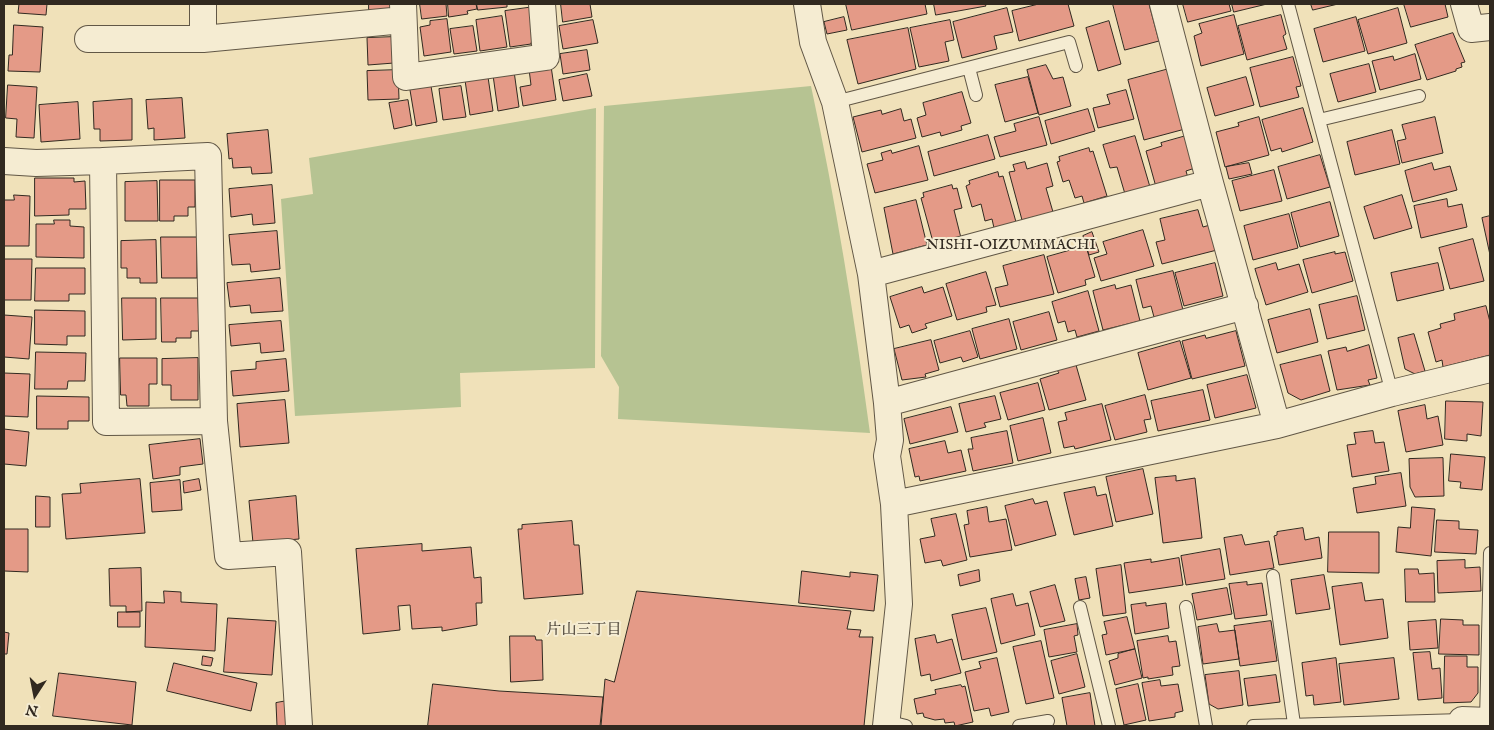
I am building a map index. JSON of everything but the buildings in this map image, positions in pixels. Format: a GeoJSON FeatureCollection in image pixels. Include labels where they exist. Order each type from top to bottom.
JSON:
{"type":"FeatureCollection","features":[{"type":"Feature","properties":{"kind":"street"},"geometry":{"type":"LineString","coordinates":[[203,4],[203,39]]}},
{"type":"Feature","properties":{"kind":"street"},"geometry":{"type":"LineString","coordinates":[[88,39],[203,39],[403,12],[406,77],[546,57],[542,4]]}},
{"type":"Feature","properties":{"kind":"street"},"geometry":{"type":"LineString","coordinates":[[807,4],[814,42],[835,102],[871,274],[887,403],[890,440],[887,456],[894,504],[899,604],[893,724]]}},
{"type":"Feature","properties":{"kind":"street"},"geometry":{"type":"LineString","coordinates":[[1164,4],[1210,183],[1277,425]]}},
{"type":"Feature","properties":{"kind":"street"},"geometry":{"type":"LineString","coordinates":[[1464,4],[1472,29],[1490,27]]}},
{"type":"Feature","properties":{"kind":"street"},"geometry":{"type":"LineString","coordinates":[[4,161],[36,164],[208,156],[214,421],[228,556],[288,552],[299,726]]}},
{"type":"Feature","properties":{"kind":"street"},"geometry":{"type":"LineString","coordinates":[[103,161],[106,422],[214,421]]}},
{"type":"Feature","properties":{"kind":"street"},"geometry":{"type":"LineString","coordinates":[[871,274],[1210,183]]}},
{"type":"Feature","properties":{"kind":"street"},"geometry":{"type":"LineString","coordinates":[[887,403],[1245,306]]}},
{"type":"Feature","properties":{"kind":"street"},"geometry":{"type":"LineString","coordinates":[[894,504],[1277,425],[1392,393],[1490,369]]}},
{"type":"Feature","properties":{"kind":"lane"},"geometry":{"type":"LineString","coordinates":[[1288,4],[1392,393]]}},
{"type":"Feature","properties":{"kind":"lane"},"geometry":{"type":"LineString","coordinates":[[835,102],[1069,42],[1076,66]]}},
{"type":"Feature","properties":{"kind":"lane"},"geometry":{"type":"LineString","coordinates":[[969,68],[976,95]]}},
{"type":"Feature","properties":{"kind":"lane"},"geometry":{"type":"LineString","coordinates":[[1319,120],[1419,96]]}},
{"type":"Feature","properties":{"kind":"lane"},"geometry":{"type":"LineString","coordinates":[[1253,726],[1475,722],[1490,554]]}},
{"type":"Feature","properties":{"kind":"lane"},"geometry":{"type":"LineString","coordinates":[[1273,576],[1294,724]]}},
{"type":"Feature","properties":{"kind":"lane"},"geometry":{"type":"LineString","coordinates":[[1080,607],[1109,726]]}},
{"type":"Feature","properties":{"kind":"lane"},"geometry":{"type":"LineString","coordinates":[[1186,607],[1206,726]]}},
{"type":"Feature","properties":{"kind":"lane"},"geometry":{"type":"LineString","coordinates":[[1019,726],[1048,721]]}},
{"type":"Feature","properties":{"kind":"green space"},"geometry":{"type":"Polygon","coordinates":[[[811,86],[844,259],[870,433],[618,419],[619,387],[601,356],[604,106],[811,86]]]}},
{"type":"Feature","properties":{"kind":"green space"},"geometry":{"type":"Polygon","coordinates":[[[596,108],[595,368],[460,373],[461,407],[295,416],[281,199],[313,194],[309,158],[596,108]]]}},
{"type":"Feature","properties":{"kind":"district","name":"NISHI-OIZUMIMACHI"},"geometry":{"type":"Point","coordinates":[1011,246]}},
{"type":"Feature","properties":{"kind":"district","name":"片山三丁目"},"geometry":{"type":"Point","coordinates":[584,631]}}]}
